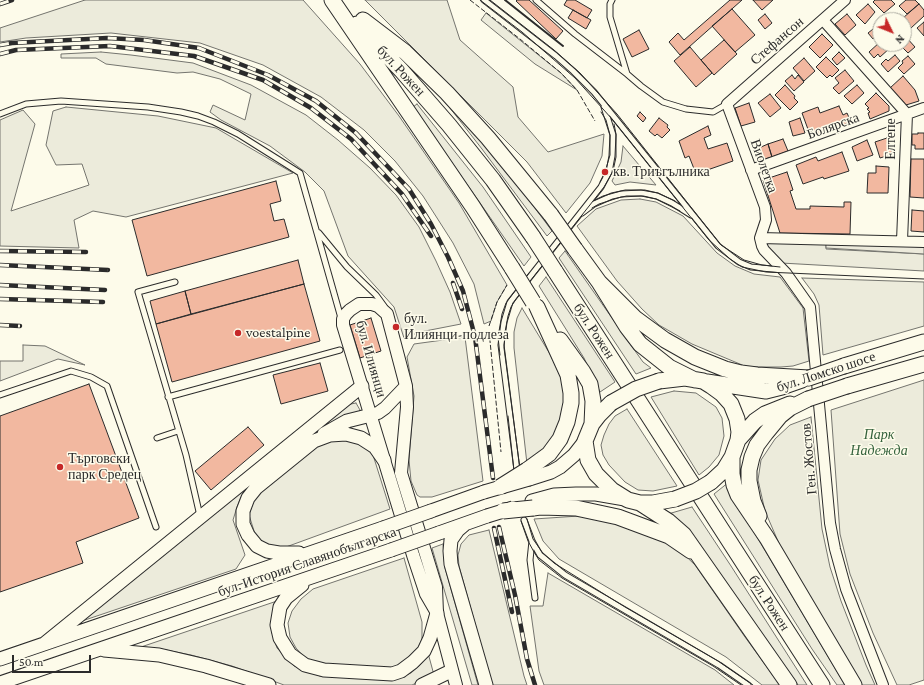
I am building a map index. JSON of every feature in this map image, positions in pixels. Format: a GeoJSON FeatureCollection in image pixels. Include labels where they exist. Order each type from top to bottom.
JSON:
{"type":"FeatureCollection","features":[{"type":"Feature","properties":{"kind":"main road","name":"бул. Рожен"},"geometry":{"type":"LineString","coordinates":[[334,0],[404,52],[432,77],[488,138],[551,215],[599,282],[627,327],[640,344],[669,366],[699,380]]}},
{"type":"Feature","properties":{"kind":"main road","name":"бул. Рожен"},"geometry":{"type":"LineString","coordinates":[[334,0],[401,70],[449,125],[493,180],[533,237],[822,685]]}},
{"type":"Feature","properties":{"kind":"main road","name":"бул. Рожен"},"geometry":{"type":"LineString","coordinates":[[334,0],[535,304],[587,378],[593,401],[592,424]]}},
{"type":"Feature","properties":{"kind":"main road"},"geometry":{"type":"LineString","coordinates":[[599,282],[635,318],[670,343],[695,357],[725,369],[757,375],[809,378]]}},
{"type":"Feature","properties":{"kind":"main road"},"geometry":{"type":"LineString","coordinates":[[500,487],[524,473],[549,454],[560,439],[567,422],[571,403],[568,375],[535,304]]}},
{"type":"Feature","properties":{"kind":"main road","name":"бул. Ломско шосе"},"geometry":{"type":"LineString","coordinates":[[699,380],[766,391],[782,388],[844,366],[924,342]]}},
{"type":"Feature","properties":{"kind":"main road","name":"бул. Ломско шосе"},"geometry":{"type":"LineString","coordinates":[[738,440],[754,421],[776,408],[924,364]]}},
{"type":"Feature","properties":{"kind":"main road"},"geometry":{"type":"LineString","coordinates":[[524,473],[550,472],[560,467],[574,456],[586,441],[592,424],[612,403],[636,389],[659,381],[676,378],[699,380],[722,394],[730,404],[737,419],[739,432],[738,440],[732,457],[724,470],[711,482],[696,491],[676,499],[653,503],[596,494],[554,495],[529,510]]}},
{"type":"Feature","properties":{"kind":"main road"},"geometry":{"type":"LineString","coordinates":[[44,644],[362,386]]}},
{"type":"Feature","properties":{"kind":"main road"},"geometry":{"type":"LineString","coordinates":[[767,538],[753,501],[749,481],[749,470],[752,457],[757,445],[780,416],[790,408],[808,399]]}},
{"type":"Feature","properties":{"kind":"main road"},"geometry":{"type":"LineString","coordinates":[[312,552],[279,553],[262,549],[257,546],[248,535],[243,524],[243,517],[248,498],[256,488],[327,431],[359,417],[371,415]]}},
{"type":"Feature","properties":{"kind":"main road"},"geometry":{"type":"LineString","coordinates":[[308,445],[330,435],[346,434],[362,438],[368,442],[380,453],[384,460]]}},
{"type":"Feature","properties":{"kind":"main road"},"geometry":{"type":"LineString","coordinates":[[586,441],[588,460],[596,474],[612,490],[659,515],[684,535],[789,685]]}},
{"type":"Feature","properties":{"kind":"main road","name":"бул. Рожен"},"geometry":{"type":"LineString","coordinates":[[732,457],[732,474],[738,495],[767,538],[854,685]]}},
{"type":"Feature","properties":{"kind":"main road","name":"бул. История Славянобългарска"},"geometry":{"type":"LineString","coordinates":[[0,659],[500,487]]}},
{"type":"Feature","properties":{"kind":"main road"},"geometry":{"type":"LineString","coordinates":[[503,511],[557,507],[576,508],[618,517],[669,536],[688,548],[699,558]]}},
{"type":"Feature","properties":{"kind":"main road","name":"бул. История Славянобългарска"},"geometry":{"type":"LineString","coordinates":[[0,683],[312,578],[503,511]]}},
{"type":"Feature","properties":{"kind":"main road"},"geometry":{"type":"LineString","coordinates":[[465,524],[458,530],[451,540],[451,564],[486,685]]}},
{"type":"Feature","properties":{"kind":"main road"},"geometry":{"type":"LineString","coordinates":[[312,578],[299,586],[286,598],[280,607],[277,625],[280,638],[290,654],[305,664],[324,670],[392,674],[401,671],[424,651],[430,638],[437,613]]}},
{"type":"Feature","properties":{"kind":"main road"},"geometry":{"type":"LineString","coordinates":[[98,650],[159,655],[206,666],[269,685]]}},
{"type":"Feature","properties":{"kind":"main road"},"geometry":{"type":"LineString","coordinates":[[422,685],[451,671]]}},
{"type":"Feature","properties":{"kind":"street","name":"Стефансон"},"geometry":{"type":"LineString","coordinates":[[727,104],[845,0]]}},
{"type":"Feature","properties":{"kind":"street","name":"Елтепе"},"geometry":{"type":"LineString","coordinates":[[823,20],[907,114],[902,241]]}},
{"type":"Feature","properties":{"kind":"street","name":"Виолетка"},"geometry":{"type":"LineString","coordinates":[[727,104],[766,213],[766,220],[760,238]]}},
{"type":"Feature","properties":{"kind":"street","name":"Болярска"},"geometry":{"type":"LineString","coordinates":[[751,170],[924,108]]}},
{"type":"Feature","properties":{"kind":"street"},"geometry":{"type":"LineString","coordinates":[[760,238],[924,242]]}},
{"type":"Feature","properties":{"kind":"street","name":"Ген. Жостов"},"geometry":{"type":"LineString","coordinates":[[760,238],[764,250],[784,270],[810,307],[830,524],[835,550],[846,589],[883,685]]}},
{"type":"Feature","properties":{"kind":"street","name":"бул. Илиянци"},"geometry":{"type":"LineString","coordinates":[[437,613],[426,594],[343,325],[343,320],[346,314],[360,304],[372,304],[378,306],[387,314],[406,386],[407,407],[401,473],[436,587],[437,613],[451,671],[456,685]]}},
{"type":"Feature","properties":{"kind":"street"},"geometry":{"type":"LineString","coordinates":[[371,415],[378,413],[385,408],[406,386]]}},
{"type":"Feature","properties":{"kind":"lane"},"geometry":{"type":"LineString","coordinates":[[484,0],[573,71],[603,104],[718,246],[739,262],[751,267],[784,270]]}},
{"type":"Feature","properties":{"kind":"lane"},"geometry":{"type":"LineString","coordinates":[[536,0],[575,34],[663,102],[680,107],[713,112],[727,104]]}},
{"type":"Feature","properties":{"kind":"lane"},"geometry":{"type":"LineString","coordinates":[[612,0],[610,4],[610,17],[627,74]]}},
{"type":"Feature","properties":{"kind":"lane"},"geometry":{"type":"LineString","coordinates":[[0,114],[26,104],[61,102],[165,109],[181,112],[214,122],[238,134],[300,173],[343,325]]}},
{"type":"Feature","properties":{"kind":"lane"},"geometry":{"type":"LineString","coordinates":[[524,473],[501,345],[504,322],[510,302],[601,187],[609,172],[612,156],[613,135],[603,104]]}},
{"type":"Feature","properties":{"kind":"lane"},"geometry":{"type":"LineString","coordinates":[[575,219],[594,204],[612,196],[626,193],[644,193],[657,196],[672,202],[696,218]]}},
{"type":"Feature","properties":{"kind":"lane"},"geometry":{"type":"LineString","coordinates":[[317,231],[347,267],[380,299],[387,314]]}},
{"type":"Feature","properties":{"kind":"lane"},"geometry":{"type":"LineString","coordinates":[[175,282],[138,292],[186,455],[200,517]]}},
{"type":"Feature","properties":{"kind":"lane"},"geometry":{"type":"LineString","coordinates":[[168,397],[340,350]]}},
{"type":"Feature","properties":{"kind":"lane"},"geometry":{"type":"LineString","coordinates":[[0,395],[71,371],[91,377],[107,386],[156,527]]}},
{"type":"Feature","properties":{"kind":"lane"},"geometry":{"type":"LineString","coordinates":[[157,438],[178,431]]}},
{"type":"Feature","properties":{"kind":"lane"},"geometry":{"type":"LineString","coordinates":[[529,510],[532,541],[530,560],[535,598]]}},
{"type":"Feature","properties":{"kind":"lane"},"geometry":{"type":"LineString","coordinates":[[532,541],[540,555],[564,575],[719,666],[748,685]]}},
{"type":"Feature","properties":{"kind":"green space"},"geometry":{"type":"Polygon","coordinates":[[[85,0],[303,0],[360,64],[399,116],[459,203],[507,285],[497,302],[491,321],[484,324],[474,284],[453,243],[423,196],[395,161],[364,130],[321,97],[263,65],[200,43],[111,33],[26,38],[0,42],[0,28],[85,0]]]}},
{"type":"Feature","properties":{"kind":"green space"},"geometry":{"type":"Polygon","coordinates":[[[365,0],[447,0],[460,40],[513,87],[518,117],[548,152],[604,134],[602,156],[590,183],[566,213],[527,162],[365,0]]]}},
{"type":"Feature","properties":{"kind":"green space"},"geometry":{"type":"Polygon","coordinates":[[[486,13],[561,73],[577,90],[535,64],[481,20],[486,13]]]}},
{"type":"Feature","properties":{"kind":"green space"},"geometry":{"type":"Polygon","coordinates":[[[101,52],[193,63],[251,85],[306,115],[370,168],[396,195],[419,227],[450,292],[461,324],[420,332],[404,338],[394,307],[348,256],[324,191],[305,172],[270,146],[221,120],[210,112],[213,105],[245,120],[251,94],[220,79],[193,72],[177,73],[106,64],[96,58],[61,58],[61,54],[101,52]]]}},
{"type":"Feature","properties":{"kind":"green space"},"geometry":{"type":"Polygon","coordinates":[[[439,94],[485,144],[514,180],[552,231],[547,236],[482,149],[439,94]]]}},
{"type":"Feature","properties":{"kind":"green space"},"geometry":{"type":"Polygon","coordinates":[[[417,104],[483,187],[531,257],[524,266],[413,107],[417,104]]]}},
{"type":"Feature","properties":{"kind":"green space"},"geometry":{"type":"Polygon","coordinates":[[[66,107],[158,116],[216,128],[293,173],[126,217],[93,211],[74,220],[79,248],[0,246],[0,120],[23,110],[35,124],[11,211],[89,185],[82,164],[56,165],[46,145],[53,111],[66,107]]]}},
{"type":"Feature","properties":{"kind":"green space"},"geometry":{"type":"Polygon","coordinates":[[[623,146],[656,185],[630,182],[615,185],[612,181],[621,162],[623,146]]]}},
{"type":"Feature","properties":{"kind":"green space"},"geometry":{"type":"Polygon","coordinates":[[[640,199],[656,202],[683,216],[717,253],[735,266],[754,274],[780,277],[803,308],[809,361],[793,366],[747,367],[692,344],[659,325],[642,309],[617,281],[577,226],[596,209],[621,200],[640,199]]]}},
{"type":"Feature","properties":{"kind":"green space"},"geometry":{"type":"Polygon","coordinates":[[[765,240],[826,242],[826,249],[924,254],[924,271],[781,263],[766,246],[765,240]]]}},
{"type":"Feature","properties":{"kind":"green space"},"geometry":{"type":"Polygon","coordinates":[[[565,251],[643,362],[651,368],[636,374],[559,258],[565,251]]]}},
{"type":"Feature","properties":{"kind":"green space"},"geometry":{"type":"Polygon","coordinates":[[[546,277],[615,382],[600,392],[584,358],[539,286],[546,277]]]}},
{"type":"Feature","properties":{"kind":"green space"},"geometry":{"type":"Polygon","coordinates":[[[802,278],[924,282],[924,326],[823,355],[819,305],[814,294],[802,278]]]}},
{"type":"Feature","properties":{"kind":"green space"},"geometry":{"type":"Polygon","coordinates":[[[522,308],[550,354],[564,384],[564,413],[553,441],[527,464],[514,348],[514,332],[517,318],[522,308]]]}},
{"type":"Feature","properties":{"kind":"green space"},"geometry":{"type":"Polygon","coordinates":[[[465,337],[483,481],[432,497],[420,497],[417,495],[411,481],[409,460],[414,396],[407,357],[414,344],[465,337]]]}},
{"type":"Feature","properties":{"kind":"green space"},"geometry":{"type":"Polygon","coordinates":[[[23,345],[45,346],[85,365],[58,359],[0,381],[0,361],[23,361],[23,345]]]}},
{"type":"Feature","properties":{"kind":"green space","name":"Парк Надежда"},"geometry":{"type":"Polygon","coordinates":[[[924,380],[924,680],[909,685],[897,685],[873,633],[850,574],[840,534],[831,410],[924,380]]]}},
{"type":"Feature","properties":{"kind":"green space"},"geometry":{"type":"Polygon","coordinates":[[[674,391],[696,393],[716,407],[722,418],[724,436],[719,455],[709,467],[699,475],[651,397],[674,391]]]}},
{"type":"Feature","properties":{"kind":"green space"},"geometry":{"type":"Polygon","coordinates":[[[356,403],[360,410],[357,414],[248,488],[241,497],[233,520],[245,555],[236,569],[79,622],[346,405],[356,403]]]}},
{"type":"Feature","properties":{"kind":"green space"},"geometry":{"type":"Polygon","coordinates":[[[627,409],[677,486],[653,491],[638,490],[625,482],[609,465],[603,455],[601,445],[604,435],[615,416],[627,409]]]}},
{"type":"Feature","properties":{"kind":"green space"},"geometry":{"type":"Polygon","coordinates":[[[811,417],[822,529],[830,567],[841,601],[875,685],[862,685],[784,555],[765,511],[758,480],[761,460],[775,439],[790,425],[811,417]]]}},
{"type":"Feature","properties":{"kind":"green space"},"geometry":{"type":"Polygon","coordinates":[[[328,438],[359,442],[373,455],[390,509],[286,547],[273,546],[263,543],[255,534],[249,515],[254,500],[264,486],[328,438]]]}},
{"type":"Feature","properties":{"kind":"green space"},"geometry":{"type":"Polygon","coordinates":[[[729,482],[745,517],[845,685],[837,685],[812,649],[714,494],[729,482]]]}},
{"type":"Feature","properties":{"kind":"green space"},"geometry":{"type":"Polygon","coordinates":[[[692,507],[807,685],[798,685],[723,583],[668,514],[692,507]]]}},
{"type":"Feature","properties":{"kind":"green space"},"geometry":{"type":"Polygon","coordinates":[[[579,516],[605,520],[671,542],[695,565],[780,685],[762,685],[726,657],[559,559],[543,541],[534,519],[579,516]]]}},
{"type":"Feature","properties":{"kind":"green space"},"geometry":{"type":"Polygon","coordinates":[[[489,530],[527,685],[492,685],[459,566],[458,555],[461,544],[469,535],[489,530]]]}},
{"type":"Feature","properties":{"kind":"green space"},"geometry":{"type":"Polygon","coordinates":[[[443,544],[445,568],[478,685],[472,685],[432,548],[443,544]]]}},
{"type":"Feature","properties":{"kind":"green space"},"geometry":{"type":"Polygon","coordinates":[[[404,558],[422,622],[422,639],[417,651],[404,663],[385,670],[323,665],[305,658],[296,648],[290,637],[288,623],[292,611],[301,599],[313,589],[404,558]]]}},
{"type":"Feature","properties":{"kind":"green space"},"geometry":{"type":"Polygon","coordinates":[[[548,573],[715,670],[734,685],[544,685],[539,671],[530,606],[543,606],[548,573]]]}},
{"type":"Feature","properties":{"kind":"green space"},"geometry":{"type":"Polygon","coordinates":[[[280,600],[271,622],[272,633],[277,648],[294,666],[320,676],[401,677],[411,673],[421,664],[428,653],[434,675],[412,685],[284,685],[232,666],[191,655],[161,649],[135,649],[280,600]]]}},
{"type":"Feature","properties":{"kind":"shaded area"},"geometry":{"type":"Polygon","coordinates":[[[826,242],[924,247],[924,254],[826,248],[826,242]]]}},
{"type":"Feature","properties":{"kind":"building"},"geometry":{"type":"Polygon","coordinates":[[[529,0],[563,31],[556,39],[516,1],[529,0]]]}},
{"type":"Feature","properties":{"kind":"building"},"geometry":{"type":"Polygon","coordinates":[[[567,0],[575,0],[592,10],[587,18],[564,5],[567,0]]]}},
{"type":"Feature","properties":{"kind":"building"},"geometry":{"type":"Polygon","coordinates":[[[730,0],[742,0],[680,55],[669,42],[678,33],[684,40],[730,0]]]}},
{"type":"Feature","properties":{"kind":"building"},"geometry":{"type":"Polygon","coordinates":[[[753,0],[773,0],[762,10],[753,0]]]}},
{"type":"Feature","properties":{"kind":"building"},"geometry":{"type":"Polygon","coordinates":[[[875,0],[891,0],[895,4],[885,12],[883,12],[873,2],[875,0]]]}},
{"type":"Feature","properties":{"kind":"building"},"geometry":{"type":"Polygon","coordinates":[[[906,0],[915,0],[919,4],[909,12],[905,12],[899,6],[906,0]]]}},
{"type":"Feature","properties":{"kind":"building"},"geometry":{"type":"Polygon","coordinates":[[[868,4],[875,12],[872,12],[872,16],[865,24],[856,15],[868,4]]]}},
{"type":"Feature","properties":{"kind":"building"},"geometry":{"type":"Polygon","coordinates":[[[919,4],[924,10],[924,16],[912,27],[912,12],[910,12],[919,4]]]}},
{"type":"Feature","properties":{"kind":"building"},"geometry":{"type":"Polygon","coordinates":[[[732,9],[755,35],[735,52],[712,26],[732,9]]]}},
{"type":"Feature","properties":{"kind":"building"},"geometry":{"type":"Polygon","coordinates":[[[573,10],[591,20],[586,29],[568,18],[573,10]]]}},
{"type":"Feature","properties":{"kind":"building"},"geometry":{"type":"Polygon","coordinates":[[[765,14],[772,23],[765,29],[758,20],[765,14]]]}},
{"type":"Feature","properties":{"kind":"building"},"geometry":{"type":"Polygon","coordinates":[[[847,14],[856,25],[845,35],[835,24],[847,14]]]}},
{"type":"Feature","properties":{"kind":"building"},"geometry":{"type":"Polygon","coordinates":[[[924,22],[924,36],[917,28],[924,22]]]}},
{"type":"Feature","properties":{"kind":"building"},"geometry":{"type":"Polygon","coordinates":[[[639,30],[649,49],[632,57],[623,39],[639,30]]]}},
{"type":"Feature","properties":{"kind":"building"},"geometry":{"type":"Polygon","coordinates":[[[872,30],[872,38],[868,33],[872,30]]]}},
{"type":"Feature","properties":{"kind":"building"},"geometry":{"type":"Polygon","coordinates":[[[822,34],[833,45],[820,58],[809,47],[822,34]]]}},
{"type":"Feature","properties":{"kind":"building"},"geometry":{"type":"Polygon","coordinates":[[[724,40],[737,54],[714,75],[701,60],[724,40]]]}},
{"type":"Feature","properties":{"kind":"building"},"geometry":{"type":"Polygon","coordinates":[[[690,47],[712,73],[696,87],[674,61],[690,47]]]}},
{"type":"Feature","properties":{"kind":"building"},"geometry":{"type":"Polygon","coordinates":[[[872,49],[872,52],[886,52],[880,57],[878,54],[874,58],[869,52],[872,49]]]}},
{"type":"Feature","properties":{"kind":"building"},"geometry":{"type":"Polygon","coordinates":[[[839,52],[845,58],[837,65],[832,59],[839,52]]]}},
{"type":"Feature","properties":{"kind":"building"},"geometry":{"type":"Polygon","coordinates":[[[895,55],[900,61],[888,72],[881,64],[886,59],[888,61],[895,55]]]}},
{"type":"Feature","properties":{"kind":"building"},"geometry":{"type":"Polygon","coordinates":[[[908,56],[915,64],[904,74],[898,68],[903,63],[902,61],[908,56]]]}},
{"type":"Feature","properties":{"kind":"building"},"geometry":{"type":"Polygon","coordinates":[[[826,57],[839,70],[832,77],[830,75],[827,78],[816,67],[826,57]]]}},
{"type":"Feature","properties":{"kind":"building"},"geometry":{"type":"Polygon","coordinates":[[[804,58],[815,71],[804,81],[793,68],[804,58]]]}},
{"type":"Feature","properties":{"kind":"building"},"geometry":{"type":"Polygon","coordinates":[[[845,70],[854,81],[839,94],[833,88],[839,83],[835,78],[845,70]]]}},
{"type":"Feature","properties":{"kind":"building"},"geometry":{"type":"Polygon","coordinates":[[[792,75],[795,79],[798,75],[804,82],[794,91],[785,81],[792,75]]]}},
{"type":"Feature","properties":{"kind":"building"},"geometry":{"type":"Polygon","coordinates":[[[903,76],[915,90],[919,101],[906,105],[890,88],[903,76]]]}},
{"type":"Feature","properties":{"kind":"building"},"geometry":{"type":"Polygon","coordinates":[[[785,85],[795,96],[794,98],[798,102],[790,110],[775,95],[785,85]]]}},
{"type":"Feature","properties":{"kind":"building"},"geometry":{"type":"Polygon","coordinates":[[[857,85],[864,93],[852,104],[844,96],[857,85]]]}},
{"type":"Feature","properties":{"kind":"building"},"geometry":{"type":"Polygon","coordinates":[[[876,93],[889,106],[889,111],[870,119],[868,113],[870,112],[867,109],[869,108],[865,104],[876,93]]]}},
{"type":"Feature","properties":{"kind":"building"},"geometry":{"type":"Polygon","coordinates":[[[770,94],[781,108],[770,117],[758,103],[770,94]]]}},
{"type":"Feature","properties":{"kind":"building"},"geometry":{"type":"Polygon","coordinates":[[[749,103],[755,122],[741,126],[735,108],[749,103]]]}},
{"type":"Feature","properties":{"kind":"building"},"geometry":{"type":"Polygon","coordinates":[[[839,106],[843,115],[847,113],[851,122],[818,135],[817,132],[813,134],[812,131],[809,132],[802,113],[818,107],[820,113],[839,106]]]}},
{"type":"Feature","properties":{"kind":"building"},"geometry":{"type":"Polygon","coordinates":[[[640,112],[646,118],[643,122],[637,116],[640,112]]]}},
{"type":"Feature","properties":{"kind":"building"},"geometry":{"type":"Polygon","coordinates":[[[659,118],[668,125],[667,127],[670,130],[662,138],[657,134],[655,136],[649,131],[659,118]]]}},
{"type":"Feature","properties":{"kind":"building"},"geometry":{"type":"Polygon","coordinates":[[[800,118],[805,133],[793,136],[789,122],[800,118]]]}},
{"type":"Feature","properties":{"kind":"building"},"geometry":{"type":"Polygon","coordinates":[[[708,126],[711,135],[704,138],[708,149],[727,143],[733,161],[696,174],[689,156],[685,158],[679,141],[708,126]]]}},
{"type":"Feature","properties":{"kind":"building"},"geometry":{"type":"Polygon","coordinates":[[[924,133],[924,149],[915,149],[915,145],[912,145],[912,134],[924,133]]]}},
{"type":"Feature","properties":{"kind":"building"},"geometry":{"type":"Polygon","coordinates":[[[887,138],[893,154],[880,158],[875,142],[887,138]]]}},
{"type":"Feature","properties":{"kind":"building"},"geometry":{"type":"Polygon","coordinates":[[[783,139],[788,151],[772,157],[768,144],[783,139]]]}},
{"type":"Feature","properties":{"kind":"building"},"geometry":{"type":"Polygon","coordinates":[[[867,140],[873,155],[857,161],[852,147],[867,140]]]}},
{"type":"Feature","properties":{"kind":"building"},"geometry":{"type":"Polygon","coordinates":[[[768,144],[772,157],[758,161],[754,150],[768,144]]]}},
{"type":"Feature","properties":{"kind":"building"},"geometry":{"type":"Polygon","coordinates":[[[842,152],[849,171],[824,179],[823,177],[803,184],[796,165],[816,157],[818,161],[842,152]]]}},
{"type":"Feature","properties":{"kind":"building"},"geometry":{"type":"Polygon","coordinates":[[[911,159],[924,159],[924,198],[910,197],[911,159]]]}},
{"type":"Feature","properties":{"kind":"building"},"geometry":{"type":"Polygon","coordinates":[[[876,166],[889,167],[888,193],[867,193],[868,173],[876,173],[876,166]]]}},
{"type":"Feature","properties":{"kind":"building"},"geometry":{"type":"Polygon","coordinates":[[[787,172],[793,190],[790,191],[796,209],[810,209],[810,206],[844,207],[844,202],[851,202],[850,234],[780,233],[763,180],[787,172]]]}},
{"type":"Feature","properties":{"kind":"building"},"geometry":{"type":"Polygon","coordinates":[[[276,181],[281,201],[270,204],[274,221],[284,219],[289,237],[147,276],[132,220],[276,181]]]}},
{"type":"Feature","properties":{"kind":"building"},"geometry":{"type":"Polygon","coordinates":[[[912,210],[924,211],[924,232],[911,231],[912,210]]]}},
{"type":"Feature","properties":{"kind":"building"},"geometry":{"type":"Polygon","coordinates":[[[298,260],[304,284],[191,314],[185,291],[298,260]]]}},
{"type":"Feature","properties":{"kind":"building","name":"voestalpine"},"geometry":{"type":"Polygon","coordinates":[[[304,284],[320,341],[172,382],[156,324],[304,284]]]}},
{"type":"Feature","properties":{"kind":"building"},"geometry":{"type":"Polygon","coordinates":[[[185,291],[191,314],[156,324],[150,301],[185,291]]]}},
{"type":"Feature","properties":{"kind":"building"},"geometry":{"type":"Polygon","coordinates":[[[371,318],[381,351],[360,358],[350,325],[371,318]]]}},
{"type":"Feature","properties":{"kind":"building"},"geometry":{"type":"Polygon","coordinates":[[[320,363],[328,391],[281,404],[273,375],[320,363]]]}},
{"type":"Feature","properties":{"kind":"building","name":"Търговски парк Средец"},"geometry":{"type":"Polygon","coordinates":[[[89,384],[139,518],[76,542],[83,563],[0,592],[0,416],[89,384]]]}},
{"type":"Feature","properties":{"kind":"building"},"geometry":{"type":"Polygon","coordinates":[[[248,427],[264,445],[211,490],[195,471],[248,427]]]}},
{"type":"Feature","properties":{"kind":"tram line"},"geometry":{"type":"LineString","coordinates":[[480,0],[522,32],[575,78],[612,119],[709,240],[730,259],[742,267],[766,272],[924,279]]}},
{"type":"Feature","properties":{"kind":"tram line"},"geometry":{"type":"LineString","coordinates":[[490,0],[554,50],[580,73],[617,114],[721,245],[744,260],[762,265],[780,267]]}},
{"type":"Feature","properties":{"kind":"tram line"},"geometry":{"type":"LineString","coordinates":[[600,182],[605,172],[610,155],[610,135],[606,120],[601,112]]}},
{"type":"Feature","properties":{"kind":"tram line"},"geometry":{"type":"LineString","coordinates":[[520,469],[504,348],[508,316],[516,299],[604,187],[613,171],[616,157],[616,134],[614,124]]}},
{"type":"Feature","properties":{"kind":"tram line"},"geometry":{"type":"LineString","coordinates":[[595,200],[621,191],[641,190],[658,193],[675,201]]}},
{"type":"Feature","properties":{"kind":"tram line"},"geometry":{"type":"LineString","coordinates":[[592,208],[599,204],[621,197],[641,196],[656,199],[680,211]]}},
{"type":"Feature","properties":{"kind":"tram line"},"geometry":{"type":"LineString","coordinates":[[500,355],[498,337],[502,314],[506,303],[529,273]]}},
{"type":"Feature","properties":{"kind":"tram line"},"geometry":{"type":"LineString","coordinates":[[508,416],[514,471]]}},
{"type":"Feature","properties":{"kind":"tram line"},"geometry":{"type":"LineString","coordinates":[[527,519],[533,539],[542,552],[554,563],[625,607],[718,661],[753,685]]}},
{"type":"Feature","properties":{"kind":"tram line"},"geometry":{"type":"LineString","coordinates":[[521,521],[528,541],[539,560],[562,578],[713,666],[741,685]]}},
{"type":"Feature","properties":{"kind":"railway"},"geometry":{"type":"LineString","coordinates":[[0,4],[12,0]]}},
{"type":"Feature","properties":{"kind":"railway"},"geometry":{"type":"LineString","coordinates":[[0,45],[12,43],[107,38],[144,40],[199,48],[268,75],[316,101],[356,133],[409,189],[431,224],[463,291],[475,337],[493,478]]}},
{"type":"Feature","properties":{"kind":"railway"},"geometry":{"type":"LineString","coordinates":[[0,54],[16,50],[110,46],[194,56],[263,80],[311,108],[351,139],[402,194],[431,236]]}},
{"type":"Feature","properties":{"kind":"railway"},"geometry":{"type":"LineString","coordinates":[[0,251],[86,252]]}},
{"type":"Feature","properties":{"kind":"railway"},"geometry":{"type":"LineString","coordinates":[[0,265],[108,270]]}},
{"type":"Feature","properties":{"kind":"railway"},"geometry":{"type":"LineString","coordinates":[[453,283],[462,309]]}},
{"type":"Feature","properties":{"kind":"railway"},"geometry":{"type":"LineString","coordinates":[[0,285],[105,290]]}},
{"type":"Feature","properties":{"kind":"railway"},"geometry":{"type":"LineString","coordinates":[[0,299],[103,302]]}},
{"type":"Feature","properties":{"kind":"railway"},"geometry":{"type":"LineString","coordinates":[[0,325],[20,326]]}},
{"type":"Feature","properties":{"kind":"railway"},"geometry":{"type":"LineString","coordinates":[[499,527],[515,595],[527,659],[535,685]]}},
{"type":"Feature","properties":{"kind":"railway"},"geometry":{"type":"LineString","coordinates":[[494,528],[512,612]]}},
{"type":"Feature","properties":{"kind":"fence"},"geometry":{"type":"LineString","coordinates":[[470,0],[561,73],[577,90],[595,121]]}},
{"type":"Feature","properties":{"kind":"fence"},"geometry":{"type":"LineString","coordinates":[[489,326],[497,302],[507,285]]}},
{"type":"Feature","properties":{"kind":"fence"},"geometry":{"type":"LineString","coordinates":[[489,331],[501,452]]}},
{"type":"Feature","properties":{"kind":"wall"},"geometry":{"type":"LineString","coordinates":[[505,0],[563,46]]}},
{"type":"Feature","properties":{"kind":"place","name":"кв. Триъгълника"},"geometry":{"type":"Point","coordinates":[605,172]}},
{"type":"Feature","properties":{"kind":"place","name":"бул. Илиянци-подлеза"},"geometry":{"type":"Point","coordinates":[396,327]}},
{"type":"Feature","properties":{"kind":"place","name":"voestalpine"},"geometry":{"type":"Point","coordinates":[238,333]}},
{"type":"Feature","properties":{"kind":"place","name":"Търговски парк Средец"},"geometry":{"type":"Point","coordinates":[60,467]}}]}
